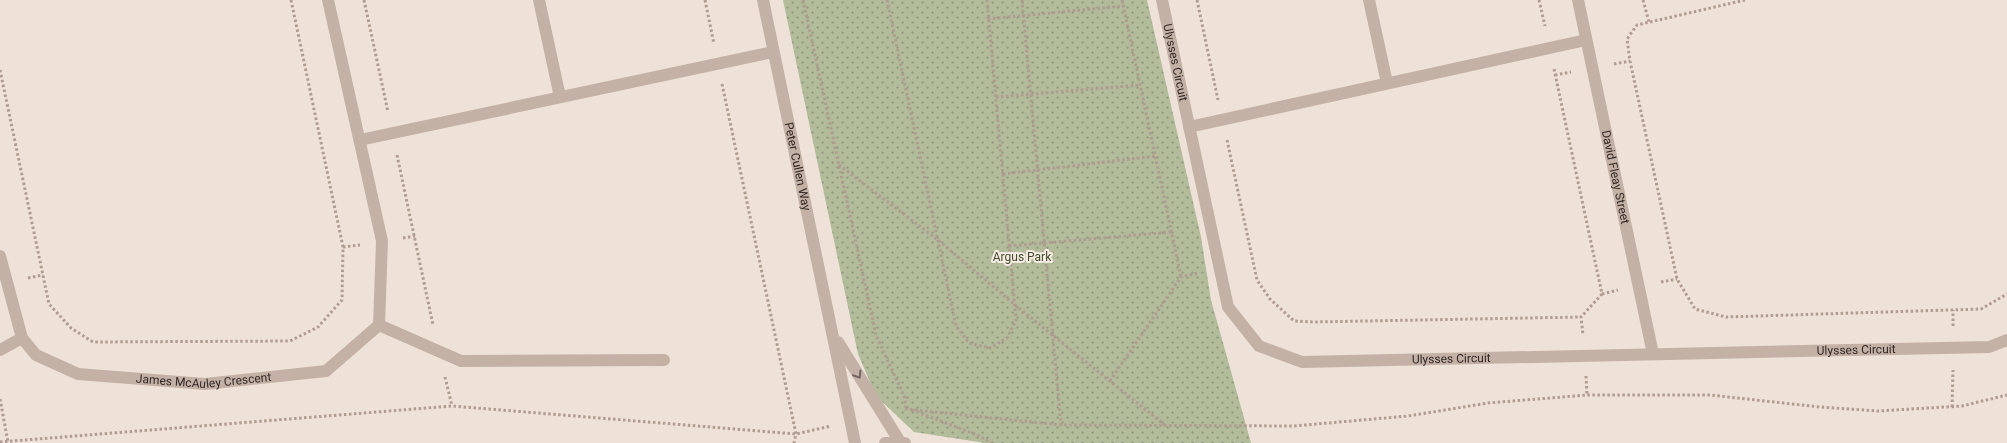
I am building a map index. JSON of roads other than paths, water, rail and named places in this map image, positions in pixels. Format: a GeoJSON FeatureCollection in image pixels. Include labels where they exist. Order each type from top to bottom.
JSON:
{"type":"FeatureCollection","features":[{"type":"Feature","properties":{"kind":"street"},"geometry":{"type":"LineString","coordinates":[[328,0],[382,241],[379,325],[461,361],[664,360]]}},
{"type":"Feature","properties":{"kind":"street"},"geometry":{"type":"LineString","coordinates":[[539,0],[560,97]]}},
{"type":"Feature","properties":{"kind":"street","name":"Peter Cullen Way"},"geometry":{"type":"LineString","coordinates":[[763,0],[855,443]]}},
{"type":"Feature","properties":{"kind":"street","name":"Ulysses Circuit"},"geometry":{"type":"LineString","coordinates":[[1162,0],[1228,307],[1259,346],[1302,362],[1989,347],[2007,340]]}},
{"type":"Feature","properties":{"kind":"street"},"geometry":{"type":"LineString","coordinates":[[1369,0],[1387,83]]}},
{"type":"Feature","properties":{"kind":"street","name":"David Fleay Street"},"geometry":{"type":"LineString","coordinates":[[1578,0],[1653,354]]}},
{"type":"Feature","properties":{"kind":"street"},"geometry":{"type":"LineString","coordinates":[[1189,127],[1586,40]]}},
{"type":"Feature","properties":{"kind":"street"},"geometry":{"type":"LineString","coordinates":[[360,140],[773,52]]}},
{"type":"Feature","properties":{"kind":"street","name":"James McAuley Crescent"},"geometry":{"type":"LineString","coordinates":[[0,256],[22,338],[36,356],[78,374],[205,384],[326,371],[379,325]]}},
{"type":"Feature","properties":{"kind":"street","name":"Peter Cullen Way"},"geometry":{"type":"LineString","coordinates":[[832,333],[902,442]]}},
{"type":"Feature","properties":{"kind":"street"},"geometry":{"type":"LineString","coordinates":[[0,350],[22,338]]}},
{"type":"Feature","properties":{"kind":"street"},"geometry":{"type":"LineString","coordinates":[[885,443],[902,442]]}},
{"type":"Feature","properties":{"kind":"park label","name":"Argus Park"},"geometry":{"type":"Point","coordinates":[1022,257]}}]}
